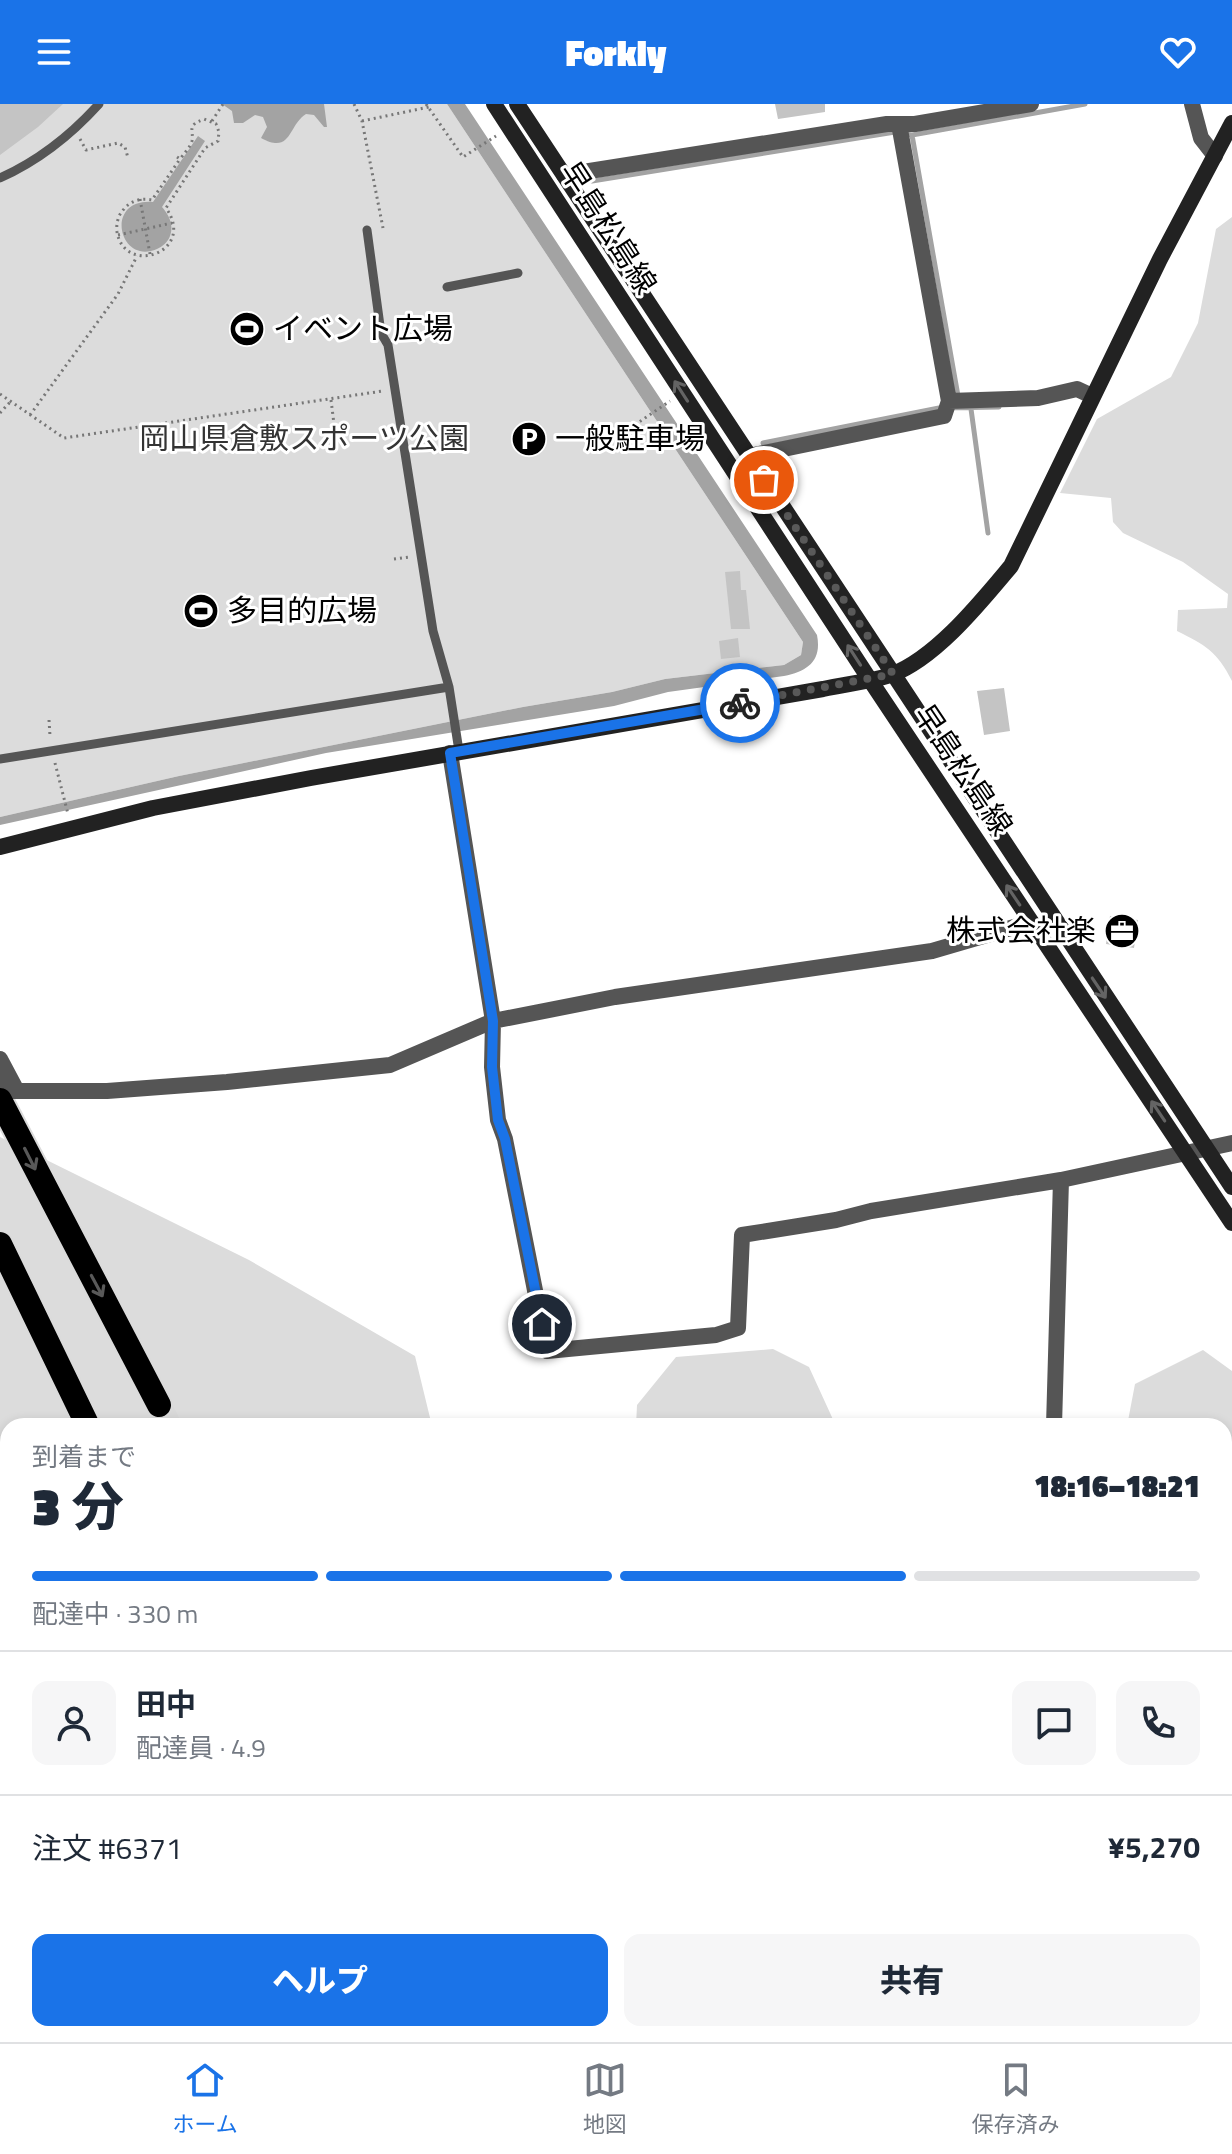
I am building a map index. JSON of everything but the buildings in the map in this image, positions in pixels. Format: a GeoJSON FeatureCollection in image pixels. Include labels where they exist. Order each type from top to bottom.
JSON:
{"type":"FeatureCollection","features":[{"type":"Feature","properties":{"kind":"highway"},"geometry":{"type":"LineString","coordinates":[[9,1095],[61,1217],[159,1405]]}},
{"type":"Feature","properties":{"kind":"highway"},"geometry":{"type":"LineString","coordinates":[[0,1244],[84,1418]]}},
{"type":"Feature","properties":{"kind":"main road","name":"早島松島線"},"geometry":{"type":"LineString","coordinates":[[494,104],[870,680],[1232,1223]]}},
{"type":"Feature","properties":{"kind":"main road","name":"早島松島線"},"geometry":{"type":"LineString","coordinates":[[517,104],[1232,1187]]}},
{"type":"Feature","properties":{"kind":"main road"},"geometry":{"type":"LineString","coordinates":[[0,847],[153,808],[893,674],[938,643],[977,606],[1011,566],[1092,396],[1232,123]]}},
{"type":"Feature","properties":{"kind":"street"},"geometry":{"type":"LineString","coordinates":[[564,175],[900,131],[915,124],[1031,104]]}},
{"type":"Feature","properties":{"kind":"street"},"geometry":{"type":"LineString","coordinates":[[1192,104],[1201,138],[1215,156]]}},
{"type":"Feature","properties":{"kind":"street"},"geometry":{"type":"LineString","coordinates":[[749,456],[944,416],[952,404],[900,131]]}},
{"type":"Feature","properties":{"kind":"street"},"geometry":{"type":"LineString","coordinates":[[952,404],[1038,398],[1077,389],[1092,396]]}},
{"type":"Feature","properties":{"kind":"street"},"geometry":{"type":"LineString","coordinates":[[455,752],[493,1021],[492,1067],[498,1120],[505,1139],[547,1351],[716,1335],[738,1328],[742,1235],[1061,1180],[1232,1143]]}},
{"type":"Feature","properties":{"kind":"street"},"geometry":{"type":"LineString","coordinates":[[9,1095],[152,1088],[390,1065],[493,1021],[615,997],[932,951],[1031,922]]}},
{"type":"Feature","properties":{"kind":"street"},"geometry":{"type":"LineString","coordinates":[[0,1059],[9,1095]]}},
{"type":"Feature","properties":{"kind":"street"},"geometry":{"type":"LineString","coordinates":[[0,1084],[9,1095]]}},
{"type":"Feature","properties":{"kind":"street"},"geometry":{"type":"LineString","coordinates":[[1054,1418],[1061,1180]]}},
{"type":"Feature","properties":{"kind":"lane"},"geometry":{"type":"LineString","coordinates":[[0,178],[46,152],[99,104]]}},
{"type":"Feature","properties":{"kind":"lane"},"geometry":{"type":"LineString","coordinates":[[367,230],[381,333],[388,345],[433,631],[449,687],[456,733],[455,752]]}},
{"type":"Feature","properties":{"kind":"lane"},"geometry":{"type":"LineString","coordinates":[[447,287],[518,273]]}},
{"type":"Feature","properties":{"kind":"lane"},"geometry":{"type":"LineString","coordinates":[[0,759],[449,687]]}},
{"type":"Feature","properties":{"kind":"path"},"geometry":{"type":"LineString","coordinates":[[212,121],[223,104]]}},
{"type":"Feature","properties":{"kind":"path"},"geometry":{"type":"LineString","coordinates":[[354,104],[362,121],[383,228]]}},
{"type":"Feature","properties":{"kind":"path"},"geometry":{"type":"LineString","coordinates":[[362,121],[427,106],[463,157],[493,138]]}},
{"type":"Feature","properties":{"kind":"path"},"geometry":{"type":"LineString","coordinates":[[204,119],[212,121],[218,128],[218,141],[205,148],[166,208],[170,209],[174,223],[171,244],[151,256],[126,252],[118,235],[118,218],[122,211],[140,199],[150,197],[152,200],[192,140],[191,130],[196,122],[204,119]]}},
{"type":"Feature","properties":{"kind":"path"},"geometry":{"type":"LineString","coordinates":[[73,130],[86,150],[118,143],[125,147],[128,158]]}},
{"type":"Feature","properties":{"kind":"path"},"geometry":{"type":"LineString","coordinates":[[140,199],[151,256]]}},
{"type":"Feature","properties":{"kind":"path"},"geometry":{"type":"LineString","coordinates":[[115,208],[122,211]]}},
{"type":"Feature","properties":{"kind":"path"},"geometry":{"type":"LineString","coordinates":[[118,235],[174,223]]}},
{"type":"Feature","properties":{"kind":"path"},"geometry":{"type":"LineString","coordinates":[[30,415],[118,294],[137,255]]}},
{"type":"Feature","properties":{"kind":"path"},"geometry":{"type":"LineString","coordinates":[[0,394],[64,438],[395,389]]}},
{"type":"Feature","properties":{"kind":"path"},"geometry":{"type":"LineString","coordinates":[[331,400],[334,424]]}},
{"type":"Feature","properties":{"kind":"path"},"geometry":{"type":"LineString","coordinates":[[0,413],[11,401]]}},
{"type":"Feature","properties":{"kind":"path"},"geometry":{"type":"LineString","coordinates":[[620,435],[664,405]]}},
{"type":"Feature","properties":{"kind":"path"},"geometry":{"type":"LineString","coordinates":[[155,425],[159,452]]}},
{"type":"Feature","properties":{"kind":"path"},"geometry":{"type":"LineString","coordinates":[[64,800],[67,812]]}},
{"type":"Feature","properties":{"kind":"green space","name":"岡山県倉敷スポーツ公園"},"geometry":{"type":"Polygon","coordinates":[[[0,104],[447,104],[803,642],[801,655],[784,665],[665,679],[179,776],[0,817],[0,104]]]}},
{"type":"Feature","properties":{"kind":"green space"},"geometry":{"type":"Polygon","coordinates":[[[1232,217],[1232,681],[1221,662],[1209,650],[1177,631],[1178,610],[1227,608],[1228,594],[1183,562],[1123,533],[1113,522],[1111,498],[1060,493],[1097,419],[1171,377],[1198,323],[1216,229],[1232,217]]]}},
{"type":"Feature","properties":{"kind":"green space"},"geometry":{"type":"Polygon","coordinates":[[[0,1137],[249,1260],[415,1356],[430,1418],[0,1418],[0,1137]]]}},
{"type":"Feature","properties":{"kind":"green space"},"geometry":{"type":"Polygon","coordinates":[[[773,1349],[809,1367],[832,1418],[636,1418],[637,1405],[676,1357],[773,1349]]]}},
{"type":"Feature","properties":{"kind":"green space"},"geometry":{"type":"Polygon","coordinates":[[[1203,1350],[1232,1371],[1232,1418],[1129,1418],[1135,1384],[1203,1350]]]}},
{"type":"Feature","properties":{"kind":"shaded area"},"geometry":{"type":"Polygon","coordinates":[[[222,104],[324,104],[327,127],[314,115],[306,114],[284,141],[271,142],[261,138],[267,127],[263,117],[255,115],[243,123],[234,123],[232,111],[222,104]]]}},
{"type":"Feature","properties":{"kind":"shaded area"},"geometry":{"type":"Polygon","coordinates":[[[447,104],[465,104],[817,635],[815,658],[806,668],[784,676],[668,692],[614,706],[326,753],[0,825],[0,817],[179,776],[665,679],[784,665],[801,655],[803,642],[447,104]]]}},
{"type":"Feature","properties":{"kind":"shaded area"},"geometry":{"type":"Polygon","coordinates":[[[198,136],[205,141],[162,207],[171,224],[169,238],[157,249],[144,252],[133,248],[122,230],[122,220],[127,210],[137,204],[153,202],[198,136]]]}},
{"type":"Feature","properties":{"kind":"waterway"},"geometry":{"type":"LineString","coordinates":[[905,134],[1085,104]]}},
{"type":"Feature","properties":{"kind":"waterway"},"geometry":{"type":"LineString","coordinates":[[592,181],[895,132]]}},
{"type":"Feature","properties":{"kind":"waterway"},"geometry":{"type":"LineString","coordinates":[[912,135],[958,396]]}},
{"type":"Feature","properties":{"kind":"waterway"},"geometry":{"type":"LineString","coordinates":[[763,443],[939,408],[999,407]]}},
{"type":"Feature","properties":{"kind":"waterway"},"geometry":{"type":"LineString","coordinates":[[971,409],[988,533]]}},
{"type":"Feature","properties":{"kind":"tunnel"},"geometry":{"type":"LineString","coordinates":[[159,1405],[166,1418]]}},
{"type":"Feature","properties":{"kind":"way so far"},"geometry":{"type":"LineString","coordinates":[[740,703],[893,674],[764,480]]}},
{"type":"Feature","properties":{"kind":"place","name":"イベント広場"},"geometry":{"type":"Point","coordinates":[247,329]}},
{"type":"Feature","properties":{"kind":"place","name":"一般駐車場"},"geometry":{"type":"Point","coordinates":[529,439]}},
{"type":"Feature","properties":{"kind":"place","name":"多目的広場"},"geometry":{"type":"Point","coordinates":[201,611]}},
{"type":"Feature","properties":{"kind":"place","name":"株式会社楽"},"geometry":{"type":"Point","coordinates":[1122,931]}},
{"type":"Feature","properties":{"kind":"route"},"geometry":{"type":"LineString","coordinates":[[542,1324],[505,1139],[498,1120],[492,1067],[493,1021],[450,753],[740,703]]}}]}
